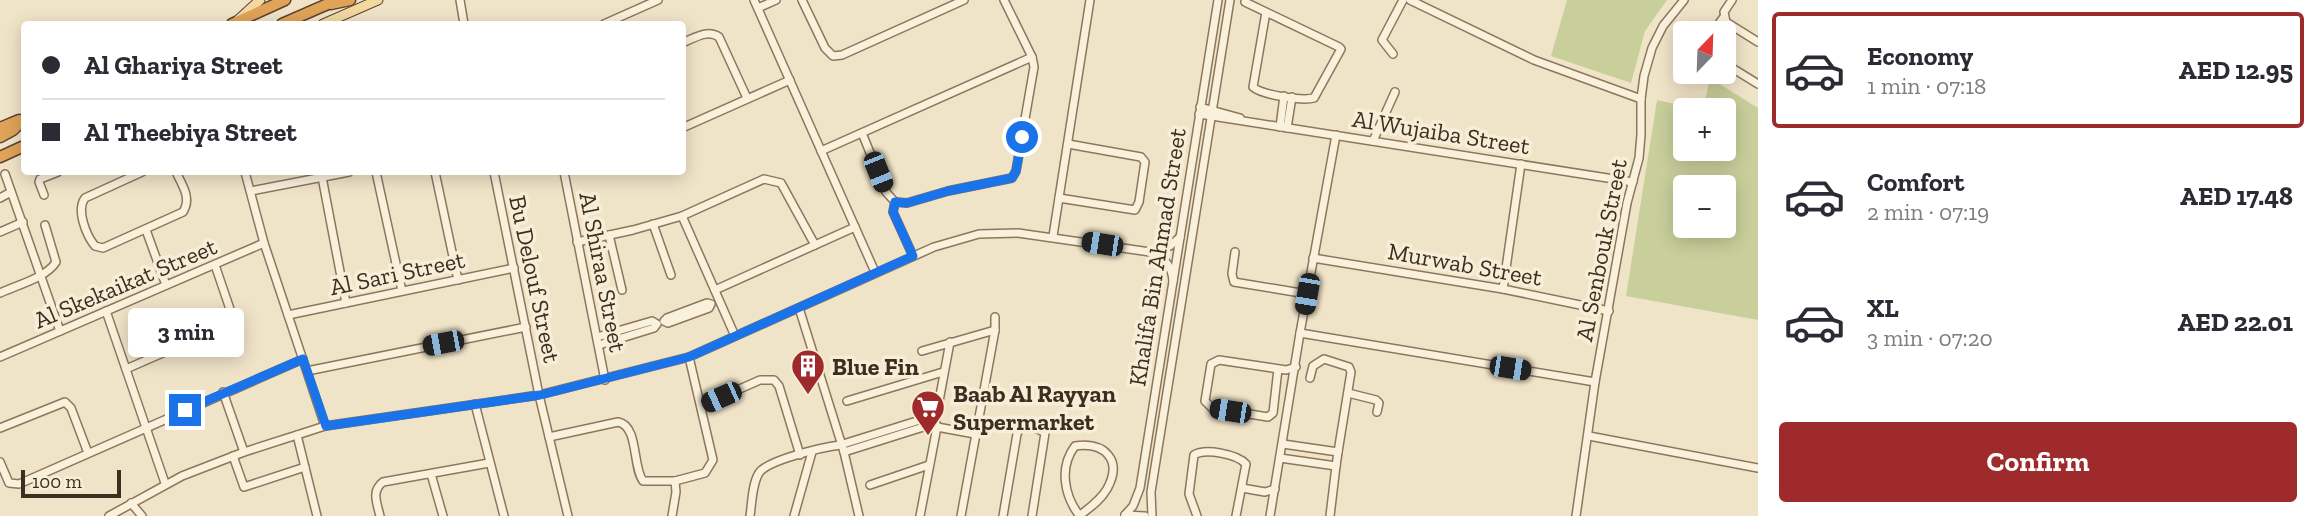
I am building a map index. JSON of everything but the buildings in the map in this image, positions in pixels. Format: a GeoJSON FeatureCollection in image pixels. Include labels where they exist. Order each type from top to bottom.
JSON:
{"type":"FeatureCollection","features":[{"type":"Feature","properties":{"kind":"highway"},"geometry":{"type":"LineString","coordinates":[[240,21],[285,0]]}},
{"type":"Feature","properties":{"kind":"highway"},"geometry":{"type":"LineString","coordinates":[[289,21],[337,0]]}},
{"type":"Feature","properties":{"kind":"highway"},"geometry":{"type":"LineString","coordinates":[[325,5],[350,0]]}},
{"type":"Feature","properties":{"kind":"highway"},"geometry":{"type":"LineString","coordinates":[[0,128],[21,119]]}},
{"type":"Feature","properties":{"kind":"highway"},"geometry":{"type":"LineString","coordinates":[[0,137],[13,130],[21,121]]}},
{"type":"Feature","properties":{"kind":"highway"},"geometry":{"type":"LineString","coordinates":[[0,158],[21,148]]}},
{"type":"Feature","properties":{"kind":"main road"},"geometry":{"type":"LineString","coordinates":[[236,21],[260,0]]}},
{"type":"Feature","properties":{"kind":"main road"},"geometry":{"type":"LineString","coordinates":[[330,21],[378,0]]}},
{"type":"Feature","properties":{"kind":"street"},"geometry":{"type":"LineString","coordinates":[[460,0],[464,21]]}},
{"type":"Feature","properties":{"kind":"street"},"geometry":{"type":"LineString","coordinates":[[610,21],[648,2],[658,0]]}},
{"type":"Feature","properties":{"kind":"street"},"geometry":{"type":"LineString","coordinates":[[754,0],[875,272]]}},
{"type":"Feature","properties":{"kind":"street"},"geometry":{"type":"LineString","coordinates":[[758,8],[776,0]]}},
{"type":"Feature","properties":{"kind":"street"},"geometry":{"type":"LineString","coordinates":[[802,0],[825,48],[833,56],[842,55],[952,2],[964,0]]}},
{"type":"Feature","properties":{"kind":"street"},"geometry":{"type":"LineString","coordinates":[[862,133],[886,192],[895,202],[907,203],[948,191],[1012,178],[1016,171],[1034,67],[1032,57],[1004,0]]}},
{"type":"Feature","properties":{"kind":"street"},"geometry":{"type":"LineString","coordinates":[[1053,236],[1090,0]]}},
{"type":"Feature","properties":{"kind":"street","name":"Khalifa Bin Ahmad Street"},"geometry":{"type":"LineString","coordinates":[[1124,516],[1133,506],[1140,488],[1218,0]]}},
{"type":"Feature","properties":{"kind":"street","name":"Khalifa Bin Ahmad Street"},"geometry":{"type":"LineString","coordinates":[[1152,516],[1151,492],[1230,0]]}},
{"type":"Feature","properties":{"kind":"street"},"geometry":{"type":"LineString","coordinates":[[1393,54],[1382,40],[1403,0]]}},
{"type":"Feature","properties":{"kind":"street"},"geometry":{"type":"LineString","coordinates":[[1410,0],[1534,60],[1641,99]]}},
{"type":"Feature","properties":{"kind":"street","name":"Al Senbouk Street"},"geometry":{"type":"LineString","coordinates":[[1576,516],[1595,382],[1642,135],[1641,99],[1652,48],[1663,26],[1684,0]]}},
{"type":"Feature","properties":{"kind":"street"},"geometry":{"type":"LineString","coordinates":[[1721,21],[1732,0]]}},
{"type":"Feature","properties":{"kind":"street"},"geometry":{"type":"LineString","coordinates":[[1245,2],[1266,12],[1341,49],[1314,98],[1307,100],[1288,97],[1258,91],[1253,86],[1266,12]]}},
{"type":"Feature","properties":{"kind":"street"},"geometry":{"type":"LineString","coordinates":[[1723,18],[1758,42]]}},
{"type":"Feature","properties":{"kind":"street"},"geometry":{"type":"LineString","coordinates":[[686,41],[705,33],[719,37],[747,99]]}},
{"type":"Feature","properties":{"kind":"street"},"geometry":{"type":"LineString","coordinates":[[821,151],[1032,57]]}},
{"type":"Feature","properties":{"kind":"street"},"geometry":{"type":"LineString","coordinates":[[1736,70],[1758,84]]}},
{"type":"Feature","properties":{"kind":"street"},"geometry":{"type":"LineString","coordinates":[[686,126],[790,80]]}},
{"type":"Feature","properties":{"kind":"street"},"geometry":{"type":"LineString","coordinates":[[1373,141],[1395,92]]}},
{"type":"Feature","properties":{"kind":"street"},"geometry":{"type":"LineString","coordinates":[[1283,127],[1288,97]]}},
{"type":"Feature","properties":{"kind":"street","name":"Al Wujaiba Street"},"geometry":{"type":"LineString","coordinates":[[1199,111],[1243,121],[1633,182]]}},
{"type":"Feature","properties":{"kind":"street"},"geometry":{"type":"LineString","coordinates":[[1270,516],[1336,135]]}},
{"type":"Feature","properties":{"kind":"street"},"geometry":{"type":"LineString","coordinates":[[1059,198],[1135,210],[1139,202],[1145,162],[1141,157],[1068,144]]}},
{"type":"Feature","properties":{"kind":"street"},"geometry":{"type":"LineString","coordinates":[[1503,289],[1521,164]]}},
{"type":"Feature","properties":{"kind":"street"},"geometry":{"type":"LineString","coordinates":[[5,174],[60,331]]}},
{"type":"Feature","properties":{"kind":"street"},"geometry":{"type":"LineString","coordinates":[[44,195],[38,182],[50,175]]}},
{"type":"Feature","properties":{"kind":"street"},"geometry":{"type":"LineString","coordinates":[[135,175],[85,198],[80,209],[92,243],[99,248],[183,212],[188,198],[177,175]]}},
{"type":"Feature","properties":{"kind":"street"},"geometry":{"type":"LineString","coordinates":[[245,175],[264,243],[326,426]]}},
{"type":"Feature","properties":{"kind":"street"},"geometry":{"type":"LineString","coordinates":[[303,175],[304,181]]}},
{"type":"Feature","properties":{"kind":"street"},"geometry":{"type":"LineString","coordinates":[[251,191],[333,175]]}},
{"type":"Feature","properties":{"kind":"street"},"geometry":{"type":"LineString","coordinates":[[377,175],[402,291]]}},
{"type":"Feature","properties":{"kind":"street"},"geometry":{"type":"LineString","coordinates":[[436,175],[458,280]]}},
{"type":"Feature","properties":{"kind":"street","name":"Bu Delouf Street"},"geometry":{"type":"LineString","coordinates":[[495,175],[568,516]]}},
{"type":"Feature","properties":{"kind":"street","name":"Al Shiraa Street"},"geometry":{"type":"LineString","coordinates":[[565,175],[605,380]]}},
{"type":"Feature","properties":{"kind":"street"},"geometry":{"type":"LineString","coordinates":[[322,177],[346,303]]}},
{"type":"Feature","properties":{"kind":"street"},"geometry":{"type":"LineString","coordinates":[[576,242],[682,216],[764,179],[781,183],[815,245]]}},
{"type":"Feature","properties":{"kind":"street"},"geometry":{"type":"LineString","coordinates":[[0,198],[12,192]]}},
{"type":"Feature","properties":{"kind":"street"},"geometry":{"type":"LineString","coordinates":[[895,202],[893,212],[913,256]]}},
{"type":"Feature","properties":{"kind":"street"},"geometry":{"type":"LineString","coordinates":[[682,216],[735,336]]}},
{"type":"Feature","properties":{"kind":"street"},"geometry":{"type":"LineString","coordinates":[[0,232],[23,222]]}},
{"type":"Feature","properties":{"kind":"street"},"geometry":{"type":"LineString","coordinates":[[653,224],[670,275]]}},
{"type":"Feature","properties":{"kind":"street"},"geometry":{"type":"LineString","coordinates":[[0,293],[41,275],[56,262],[45,225]]}},
{"type":"Feature","properties":{"kind":"street"},"geometry":{"type":"LineString","coordinates":[[715,290],[855,227]]}},
{"type":"Feature","properties":{"kind":"street"},"geometry":{"type":"LineString","coordinates":[[146,230],[166,285]]}},
{"type":"Feature","properties":{"kind":"street"},"geometry":{"type":"LineString","coordinates":[[109,516],[165,483],[244,452],[326,426],[540,395],[689,357],[913,256],[949,241],[984,233],[1053,236],[1150,252],[1170,265],[1173,281]]}},
{"type":"Feature","properties":{"kind":"street"},"geometry":{"type":"LineString","coordinates":[[609,235],[622,289]]}},
{"type":"Feature","properties":{"kind":"street"},"geometry":{"type":"LineString","coordinates":[[1150,252],[1170,246],[1180,236]]}},
{"type":"Feature","properties":{"kind":"street","name":"Al Skekaikat Street"},"geometry":{"type":"LineString","coordinates":[[0,357],[264,243]]}},
{"type":"Feature","properties":{"kind":"street"},"geometry":{"type":"LineString","coordinates":[[1235,252],[1232,274],[1234,282],[1307,294]]}},
{"type":"Feature","properties":{"kind":"street","name":"Murwab Street"},"geometry":{"type":"LineString","coordinates":[[1313,258],[1503,289],[1609,311]]}},
{"type":"Feature","properties":{"kind":"street"},"geometry":{"type":"LineString","coordinates":[[126,369],[230,321],[232,315],[215,265]]}},
{"type":"Feature","properties":{"kind":"street","name":"Al Sari Street"},"geometry":{"type":"LineString","coordinates":[[288,315],[513,268]]}},
{"type":"Feature","properties":{"kind":"street"},"geometry":{"type":"LineString","coordinates":[[680,316],[700,308],[709,308],[719,300]]}},
{"type":"Feature","properties":{"kind":"street"},"geometry":{"type":"LineString","coordinates":[[799,308],[842,449],[859,516]]}},
{"type":"Feature","properties":{"kind":"street"},"geometry":{"type":"LineString","coordinates":[[106,311],[165,483]]}},
{"type":"Feature","properties":{"kind":"street"},"geometry":{"type":"LineString","coordinates":[[961,516],[995,330],[995,317]]}},
{"type":"Feature","properties":{"kind":"street"},"geometry":{"type":"LineString","coordinates":[[307,371],[526,327]]}},
{"type":"Feature","properties":{"kind":"street"},"geometry":{"type":"LineString","coordinates":[[598,341],[639,329]]}},
{"type":"Feature","properties":{"kind":"street"},"geometry":{"type":"LineString","coordinates":[[922,351],[995,330]]}},
{"type":"Feature","properties":{"kind":"street"},"geometry":{"type":"LineString","coordinates":[[1300,333],[1595,382]]}},
{"type":"Feature","properties":{"kind":"street"},"geometry":{"type":"LineString","coordinates":[[920,516],[950,342]]}},
{"type":"Feature","properties":{"kind":"street"},"geometry":{"type":"LineString","coordinates":[[549,437],[624,423],[632,437],[638,475],[643,481],[675,481],[705,474],[713,460],[689,357]]}},
{"type":"Feature","properties":{"kind":"street"},"geometry":{"type":"LineString","coordinates":[[0,462],[6,480],[14,484],[303,359]]}},
{"type":"Feature","properties":{"kind":"street"},"geometry":{"type":"LineString","coordinates":[[1310,378],[1312,366],[1324,359],[1341,363],[1349,367],[1351,372],[1330,516]]}},
{"type":"Feature","properties":{"kind":"street"},"geometry":{"type":"LineString","coordinates":[[1278,369],[1273,413],[1268,417],[1212,408],[1205,401],[1211,364],[1214,361],[1278,369],[1286,370],[1296,367]]}},
{"type":"Feature","properties":{"kind":"street"},"geometry":{"type":"LineString","coordinates":[[847,401],[943,372]]}},
{"type":"Feature","properties":{"kind":"street"},"geometry":{"type":"LineString","coordinates":[[701,406],[760,380],[774,380],[779,386],[800,455]]}},
{"type":"Feature","properties":{"kind":"street"},"geometry":{"type":"LineString","coordinates":[[223,392],[244,452]]}},
{"type":"Feature","properties":{"kind":"street"},"geometry":{"type":"LineString","coordinates":[[1348,393],[1376,400],[1379,403],[1377,412]]}},
{"type":"Feature","properties":{"kind":"street"},"geometry":{"type":"LineString","coordinates":[[0,428],[65,402],[71,408],[88,453]]}},
{"type":"Feature","properties":{"kind":"street"},"geometry":{"type":"LineString","coordinates":[[475,404],[504,516]]}},
{"type":"Feature","properties":{"kind":"street"},"geometry":{"type":"LineString","coordinates":[[750,516],[757,476],[761,471],[800,455],[842,449],[937,422],[975,434]]}},
{"type":"Feature","properties":{"kind":"street"},"geometry":{"type":"LineString","coordinates":[[1003,516],[1017,434],[1020,428],[1024,427],[1040,429],[1045,433],[1032,516]]}},
{"type":"Feature","properties":{"kind":"street"},"geometry":{"type":"LineString","coordinates":[[297,435],[317,516]]}},
{"type":"Feature","properties":{"kind":"street"},"geometry":{"type":"LineString","coordinates":[[1589,436],[1758,468]]}},
{"type":"Feature","properties":{"kind":"street"},"geometry":{"type":"LineString","coordinates":[[1283,444],[1338,452]]}},
{"type":"Feature","properties":{"kind":"street"},"geometry":{"type":"LineString","coordinates":[[1075,446],[1100,448],[1112,459],[1109,486],[1101,498],[1079,515],[1067,493],[1065,476],[1068,455],[1075,446]]}},
{"type":"Feature","properties":{"kind":"street"},"geometry":{"type":"LineString","coordinates":[[794,516],[812,452]]}},
{"type":"Feature","properties":{"kind":"street"},"geometry":{"type":"LineString","coordinates":[[1197,516],[1189,494],[1196,453],[1238,457],[1246,464],[1236,516]]}},
{"type":"Feature","properties":{"kind":"street"},"geometry":{"type":"LineString","coordinates":[[233,456],[244,487],[305,467]]}},
{"type":"Feature","properties":{"kind":"street"},"geometry":{"type":"LineString","coordinates":[[1280,458],[1336,466]]}},
{"type":"Feature","properties":{"kind":"street"},"geometry":{"type":"LineString","coordinates":[[380,516],[375,496],[377,486],[383,482],[489,463]]}},
{"type":"Feature","properties":{"kind":"street"},"geometry":{"type":"LineString","coordinates":[[870,485],[929,465]]}},
{"type":"Feature","properties":{"kind":"street"},"geometry":{"type":"LineString","coordinates":[[431,474],[443,516]]}},
{"type":"Feature","properties":{"kind":"street"},"geometry":{"type":"LineString","coordinates":[[673,516],[675,481]]}},
{"type":"Feature","properties":{"kind":"street"},"geometry":{"type":"LineString","coordinates":[[1242,488],[1265,492],[1275,489]]}},
{"type":"Feature","properties":{"kind":"street"},"geometry":{"type":"LineString","coordinates":[[131,503],[142,516]]}},
{"type":"Feature","properties":{"kind":"street"},"geometry":{"type":"LineString","coordinates":[[1124,516],[1145,516]]}},
{"type":"Feature","properties":{"kind":"green space"},"geometry":{"type":"Polygon","coordinates":[[[1567,0],[1667,0],[1645,31],[1631,83],[1551,56],[1567,0]]]}},
{"type":"Feature","properties":{"kind":"green space"},"geometry":{"type":"Polygon","coordinates":[[[1709,84],[1720,84],[1758,108],[1758,320],[1626,296],[1657,100],[1673,103],[1673,161],[1736,161],[1736,98],[1706,98],[1709,84]]]}},
{"type":"Feature","properties":{"kind":"place","name":"Blue Fin"},"geometry":{"type":"Point","coordinates":[808,396]}},
{"type":"Feature","properties":{"kind":"place","name":"Baab Al Rayyan Supermarket"},"geometry":{"type":"Point","coordinates":[928,437]}},
{"type":"Feature","properties":{"kind":"route"},"geometry":{"type":"LineString","coordinates":[[185,410],[303,359],[326,426],[540,395],[689,357],[913,256],[893,212],[895,202],[907,203],[948,191],[1012,178],[1016,171],[1022,137]]}}]}
